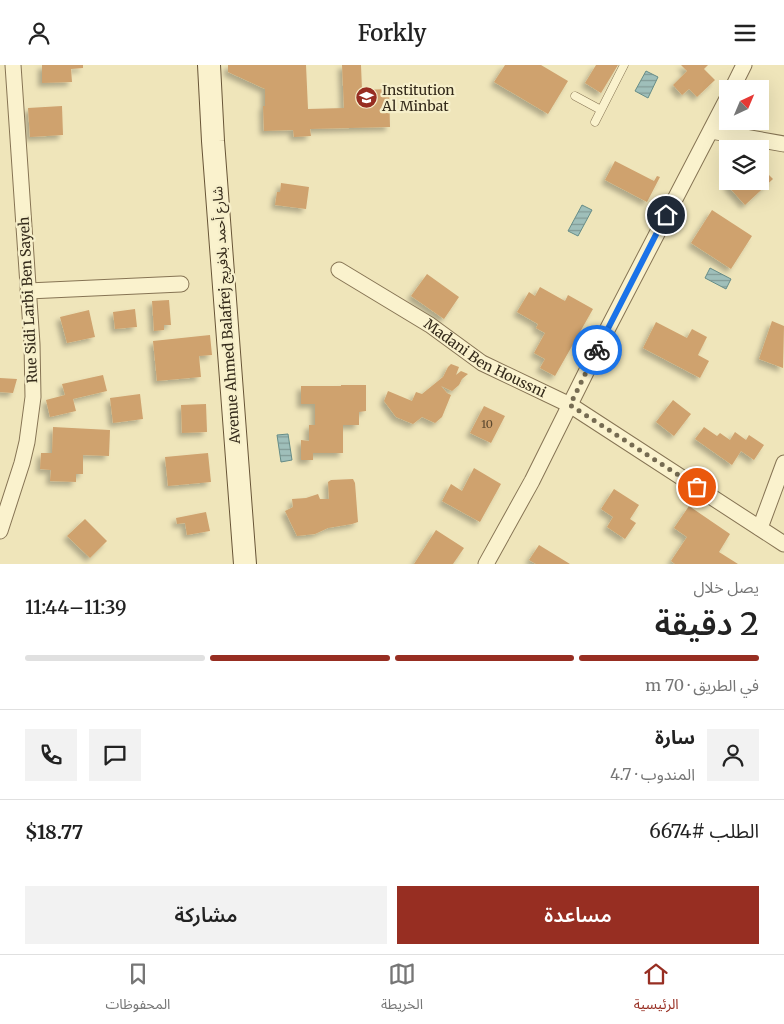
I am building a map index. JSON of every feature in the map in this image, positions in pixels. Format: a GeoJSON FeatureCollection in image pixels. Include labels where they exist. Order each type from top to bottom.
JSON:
{"type":"FeatureCollection","features":[{"type":"Feature","properties":{"kind":"main road","name":"Avenue Ahmed Balafrej شارع أحمد بلافريج"},"geometry":{"type":"LineString","coordinates":[[209,65],[245,564]]}},
{"type":"Feature","properties":{"kind":"street","name":"Rue Sidi Larbi Ben Sayeh"},"geometry":{"type":"LineString","coordinates":[[0,531],[22,463],[33,397],[32,344],[13,65]]}},
{"type":"Feature","properties":{"kind":"street"},"geometry":{"type":"LineString","coordinates":[[736,80],[744,65]]}},
{"type":"Feature","properties":{"kind":"street"},"geometry":{"type":"LineString","coordinates":[[486,564],[532,481],[673,201],[719,115]]}},
{"type":"Feature","properties":{"kind":"street"},"geometry":{"type":"LineString","coordinates":[[711,131],[784,144]]}},
{"type":"Feature","properties":{"kind":"street","name":"Madani Ben Houssni"},"geometry":{"type":"LineString","coordinates":[[339,270],[430,325],[482,363],[570,405],[784,544]]}},
{"type":"Feature","properties":{"kind":"street"},"geometry":{"type":"LineString","coordinates":[[28,291],[180,284]]}},
{"type":"Feature","properties":{"kind":"street"},"geometry":{"type":"LineString","coordinates":[[760,528],[784,463]]}},
{"type":"Feature","properties":{"kind":"lane"},"geometry":{"type":"LineString","coordinates":[[594,122],[624,65]]}},
{"type":"Feature","properties":{"kind":"lane"},"geometry":{"type":"LineString","coordinates":[[575,96],[601,110]]}},
{"type":"Feature","properties":{"kind":"water"},"geometry":{"type":"Polygon","coordinates":[[[646,71],[658,77],[648,98],[635,91],[646,71]]]}},
{"type":"Feature","properties":{"kind":"water"},"geometry":{"type":"Polygon","coordinates":[[[582,205],[592,210],[578,236],[568,231],[582,205]]]}},
{"type":"Feature","properties":{"kind":"water"},"geometry":{"type":"Polygon","coordinates":[[[710,268],[731,279],[726,289],[705,278],[710,268]]]}},
{"type":"Feature","properties":{"kind":"water"},"geometry":{"type":"Polygon","coordinates":[[[288,434],[292,460],[281,462],[277,435],[288,434]]]}},
{"type":"Feature","properties":{"kind":"building"},"geometry":{"type":"Polygon","coordinates":[[[42,65],[83,65],[83,68],[71,69],[72,82],[42,83],[42,65]]]}},
{"type":"Feature","properties":{"kind":"building","name":"Institution Al Minbat"},"geometry":{"type":"Polygon","coordinates":[[[228,65],[306,65],[308,109],[344,108],[342,65],[361,65],[362,90],[389,89],[390,127],[310,129],[311,136],[294,137],[293,130],[264,131],[263,106],[265,106],[265,89],[228,72],[228,65]]]}},
{"type":"Feature","properties":{"kind":"building"},"geometry":{"type":"Polygon","coordinates":[[[505,65],[541,65],[568,81],[548,114],[494,82],[505,65]]]}},
{"type":"Feature","properties":{"kind":"building"},"geometry":{"type":"Polygon","coordinates":[[[596,65],[618,65],[601,93],[585,83],[596,65]]]}},
{"type":"Feature","properties":{"kind":"building"},"geometry":{"type":"Polygon","coordinates":[[[681,65],[708,65],[704,69],[715,80],[697,97],[689,89],[682,95],[673,85],[687,71],[681,65]]]}},
{"type":"Feature","properties":{"kind":"building"},"geometry":{"type":"Polygon","coordinates":[[[62,106],[63,135],[30,137],[28,108],[62,106]]]}},
{"type":"Feature","properties":{"kind":"building"},"geometry":{"type":"Polygon","coordinates":[[[615,161],[654,181],[657,176],[660,177],[647,202],[605,180],[615,161]]]}},
{"type":"Feature","properties":{"kind":"building"},"geometry":{"type":"Polygon","coordinates":[[[281,183],[309,187],[306,209],[275,205],[281,183]]]}},
{"type":"Feature","properties":{"kind":"building"},"geometry":{"type":"Polygon","coordinates":[[[732,190],[761,190],[745,205],[732,190]]]}},
{"type":"Feature","properties":{"kind":"building"},"geometry":{"type":"Polygon","coordinates":[[[712,210],[752,236],[731,269],[691,243],[712,210]]]}},
{"type":"Feature","properties":{"kind":"building"},"geometry":{"type":"Polygon","coordinates":[[[427,274],[459,297],[444,319],[411,296],[427,274]]]}},
{"type":"Feature","properties":{"kind":"building"},"geometry":{"type":"Polygon","coordinates":[[[540,287],[565,301],[568,295],[593,309],[555,376],[540,368],[545,359],[534,353],[545,333],[536,328],[538,324],[517,312],[529,292],[535,296],[540,287]]]}},
{"type":"Feature","properties":{"kind":"building"},"geometry":{"type":"Polygon","coordinates":[[[169,300],[171,325],[164,325],[164,330],[154,331],[152,301],[169,300]]]}},
{"type":"Feature","properties":{"kind":"building"},"geometry":{"type":"Polygon","coordinates":[[[135,309],[137,327],[115,329],[113,312],[135,309]]]}},
{"type":"Feature","properties":{"kind":"building"},"geometry":{"type":"Polygon","coordinates":[[[89,310],[95,337],[67,343],[60,317],[89,310]]]}},
{"type":"Feature","properties":{"kind":"building"},"geometry":{"type":"Polygon","coordinates":[[[772,321],[784,326],[783,368],[759,359],[772,321]]]}},
{"type":"Feature","properties":{"kind":"building"},"geometry":{"type":"Polygon","coordinates":[[[656,322],[687,338],[692,329],[707,337],[698,355],[709,361],[700,378],[643,348],[656,322]]]}},
{"type":"Feature","properties":{"kind":"building"},"geometry":{"type":"Polygon","coordinates":[[[210,335],[212,355],[199,356],[201,377],[157,381],[153,341],[210,335]]]}},
{"type":"Feature","properties":{"kind":"building"},"geometry":{"type":"Polygon","coordinates":[[[451,364],[459,367],[456,375],[461,371],[468,374],[452,391],[441,386],[451,395],[442,417],[435,423],[422,417],[413,424],[396,417],[384,401],[388,391],[412,401],[416,392],[422,394],[443,377],[451,364]]]}},
{"type":"Feature","properties":{"kind":"building"},"geometry":{"type":"Polygon","coordinates":[[[103,375],[107,391],[73,399],[76,411],[50,417],[46,400],[65,395],[62,384],[103,375]]]}},
{"type":"Feature","properties":{"kind":"building"},"geometry":{"type":"Polygon","coordinates":[[[0,378],[17,379],[13,393],[0,392],[0,378]]]}},
{"type":"Feature","properties":{"kind":"building"},"geometry":{"type":"Polygon","coordinates":[[[366,385],[366,411],[359,412],[359,425],[343,425],[343,453],[313,453],[313,460],[301,460],[301,440],[309,441],[309,425],[315,425],[315,404],[301,404],[301,386],[366,385]]]}},
{"type":"Feature","properties":{"kind":"building"},"geometry":{"type":"Polygon","coordinates":[[[140,394],[143,419],[113,423],[110,398],[140,394]]]}},
{"type":"Feature","properties":{"kind":"building"},"geometry":{"type":"Polygon","coordinates":[[[673,400],[691,414],[674,436],[656,422],[673,400]]]}},
{"type":"Feature","properties":{"kind":"building"},"geometry":{"type":"Polygon","coordinates":[[[206,404],[207,432],[182,433],[181,405],[206,404]]]}},
{"type":"Feature","properties":{"kind":"building"},"geometry":{"type":"Polygon","coordinates":[[[484,406],[505,416],[491,443],[470,433],[484,406]]]}},
{"type":"Feature","properties":{"kind":"building"},"geometry":{"type":"Polygon","coordinates":[[[53,427],[110,430],[109,456],[83,455],[83,474],[76,474],[76,482],[50,481],[51,470],[40,469],[41,453],[52,453],[53,427]]]}},
{"type":"Feature","properties":{"kind":"building"},"geometry":{"type":"Polygon","coordinates":[[[704,427],[717,436],[720,433],[730,440],[735,432],[746,440],[749,435],[764,445],[754,460],[741,451],[732,465],[695,439],[704,427]]]}},
{"type":"Feature","properties":{"kind":"building"},"geometry":{"type":"Polygon","coordinates":[[[208,453],[211,482],[168,486],[165,457],[208,453]]]}},
{"type":"Feature","properties":{"kind":"building"},"geometry":{"type":"Polygon","coordinates":[[[474,468],[501,484],[480,522],[442,501],[451,484],[462,491],[474,468]]]}},
{"type":"Feature","properties":{"kind":"building"},"geometry":{"type":"Polygon","coordinates":[[[353,479],[355,483],[358,522],[328,528],[315,534],[297,536],[285,511],[293,507],[292,499],[306,498],[318,494],[320,499],[329,499],[328,482],[331,480],[353,479]]]}},
{"type":"Feature","properties":{"kind":"building"},"geometry":{"type":"Polygon","coordinates":[[[614,489],[639,505],[630,519],[636,523],[625,539],[607,527],[613,517],[601,509],[614,489]]]}},
{"type":"Feature","properties":{"kind":"building"},"geometry":{"type":"Polygon","coordinates":[[[689,506],[730,534],[719,552],[738,564],[675,564],[671,561],[687,537],[674,528],[689,506]]]}},
{"type":"Feature","properties":{"kind":"building"},"geometry":{"type":"Polygon","coordinates":[[[206,512],[210,531],[187,535],[185,523],[177,524],[176,518],[206,512]]]}},
{"type":"Feature","properties":{"kind":"building"},"geometry":{"type":"Polygon","coordinates":[[[85,519],[107,541],[90,558],[67,536],[85,519]]]}},
{"type":"Feature","properties":{"kind":"building"},"geometry":{"type":"Polygon","coordinates":[[[436,530],[464,548],[453,564],[414,564],[436,530]]]}},
{"type":"Feature","properties":{"kind":"building"},"geometry":{"type":"Polygon","coordinates":[[[539,545],[570,564],[536,564],[529,560],[539,545]]]}},
{"type":"Feature","properties":{"kind":"way so far"},"geometry":{"type":"LineString","coordinates":[[597,350],[570,405],[697,487]]}},
{"type":"Feature","properties":{"kind":"place","name":"Institution Al Minbat"},"geometry":{"type":"Point","coordinates":[366,98]}},
{"type":"Feature","properties":{"kind":"route"},"geometry":{"type":"LineString","coordinates":[[597,350],[666,215]]}}]}
